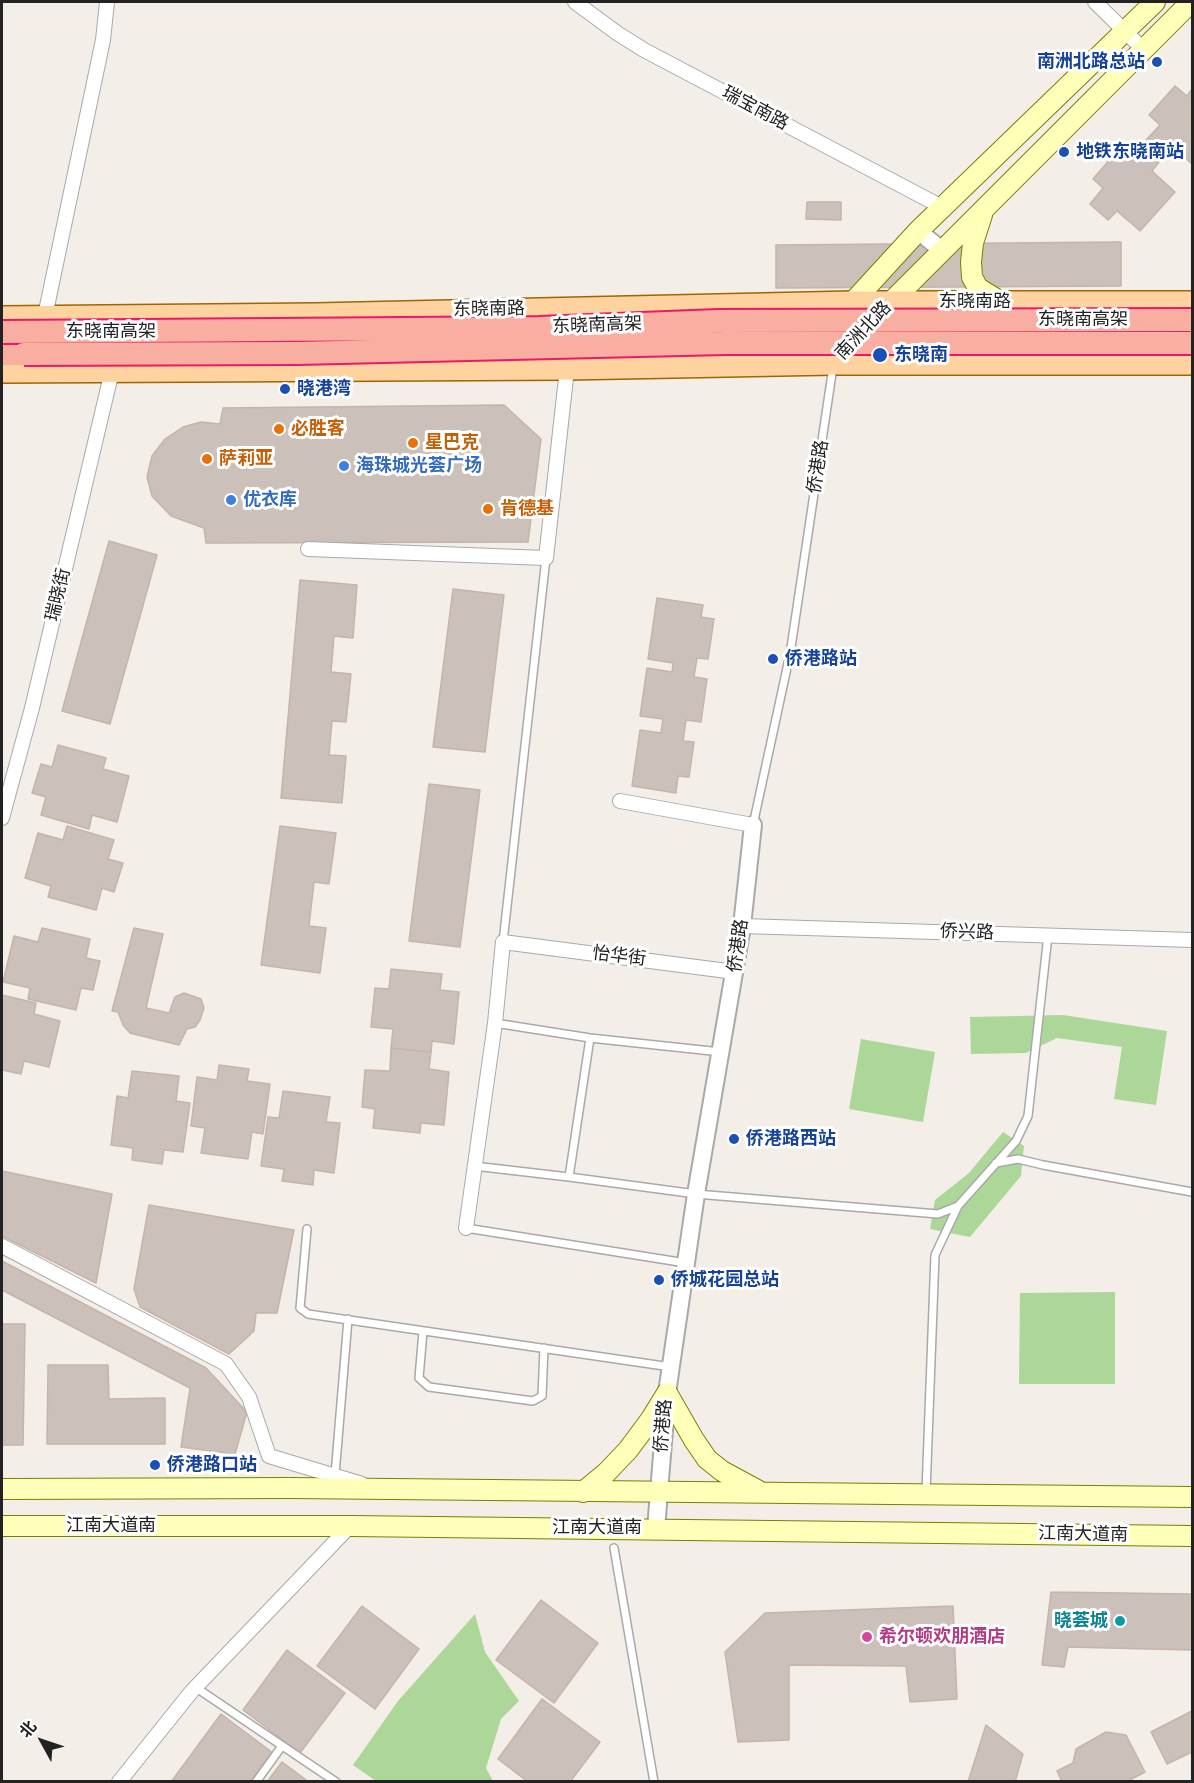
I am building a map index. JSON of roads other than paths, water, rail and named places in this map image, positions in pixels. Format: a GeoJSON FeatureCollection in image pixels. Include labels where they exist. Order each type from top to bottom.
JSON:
{"type":"FeatureCollection","features":[{"type":"Feature","properties":{"kind":"highway","name":"东晓南高架"},"geometry":{"type":"LineString","coordinates":[[2,332],[447,329],[730,321],[1192,320]]}},
{"type":"Feature","properties":{"kind":"highway","name":"东晓南高架"},"geometry":{"type":"LineString","coordinates":[[2,354],[298,353],[725,343],[1192,343]]}},
{"type":"Feature","properties":{"kind":"main road","name":"南洲北路"},"geometry":{"type":"LineString","coordinates":[[833,364],[853,302],[942,207],[1155,2]]}},
{"type":"Feature","properties":{"kind":"main road","name":"南洲北路"},"geometry":{"type":"LineString","coordinates":[[833,364],[860,332],[983,212],[1191,2]]}},
{"type":"Feature","properties":{"kind":"main road"},"geometry":{"type":"LineString","coordinates":[[983,212],[973,243],[972,276],[978,288],[1001,302]]}},
{"type":"Feature","properties":{"kind":"main road","name":"东晓南路"},"geometry":{"type":"LineString","coordinates":[[2,317],[305,314],[853,302],[1192,302]]}},
{"type":"Feature","properties":{"kind":"main road"},"geometry":{"type":"LineString","coordinates":[[1034,364],[1028,336],[1033,309],[1038,302]]}},
{"type":"Feature","properties":{"kind":"main road"},"geometry":{"type":"LineString","coordinates":[[2,372],[567,369],[833,364],[1192,364]]}},
{"type":"Feature","properties":{"kind":"main road"},"geometry":{"type":"LineString","coordinates":[[583,1492],[606,1473],[628,1450],[667,1393],[707,1459],[722,1471],[765,1494]]}},
{"type":"Feature","properties":{"kind":"main road","name":"江南大道南"},"geometry":{"type":"LineString","coordinates":[[2,1489],[375,1489],[1192,1497]]}},
{"type":"Feature","properties":{"kind":"main road","name":"江南大道南"},"geometry":{"type":"LineString","coordinates":[[2,1526],[350,1526],[1192,1536]]}},
{"type":"Feature","properties":{"kind":"street"},"geometry":{"type":"LineString","coordinates":[[45,316],[103,40],[108,2]]}},
{"type":"Feature","properties":{"kind":"street","name":"瑞宝南路"},"geometry":{"type":"LineString","coordinates":[[574,2],[644,50],[942,207]]}},
{"type":"Feature","properties":{"kind":"street"},"geometry":{"type":"LineString","coordinates":[[1095,2],[1144,50]]}},
{"type":"Feature","properties":{"kind":"street"},"geometry":{"type":"LineString","coordinates":[[918,231],[943,251]]}},
{"type":"Feature","properties":{"kind":"street"},"geometry":{"type":"LineString","coordinates":[[308,549],[546,558],[567,369]]}},
{"type":"Feature","properties":{"kind":"street","name":"瑞晓街"},"geometry":{"type":"LineString","coordinates":[[2,818],[32,708],[112,372]]}},
{"type":"Feature","properties":{"kind":"street"},"geometry":{"type":"LineString","coordinates":[[620,801],[753,825]]}},
{"type":"Feature","properties":{"kind":"street","name":"侨港路"},"geometry":{"type":"LineString","coordinates":[[656,1529],[667,1393],[696,1194],[742,926],[753,825]]}},
{"type":"Feature","properties":{"kind":"street","name":"侨兴路"},"geometry":{"type":"LineString","coordinates":[[742,926],[1192,940]]}},
{"type":"Feature","properties":{"kind":"street"},"geometry":{"type":"LineString","coordinates":[[466,1228],[495,1023],[503,942]]}},
{"type":"Feature","properties":{"kind":"street","name":"怡华街"},"geometry":{"type":"LineString","coordinates":[[503,942],[735,972]]}},
{"type":"Feature","properties":{"kind":"street"},"geometry":{"type":"LineString","coordinates":[[2,1246],[226,1364],[249,1397],[269,1456],[375,1489]]}},
{"type":"Feature","properties":{"kind":"street"},"geometry":{"type":"LineString","coordinates":[[119,1782],[195,1687],[350,1526]]}},
{"type":"Feature","properties":{"kind":"lane","name":"侨港路"},"geometry":{"type":"LineString","coordinates":[[753,825],[789,654],[830,399],[833,364]]}},
{"type":"Feature","properties":{"kind":"lane"},"geometry":{"type":"LineString","coordinates":[[503,942],[546,558]]}},
{"type":"Feature","properties":{"kind":"lane"},"geometry":{"type":"LineString","coordinates":[[926,1495],[935,1255],[958,1206],[1016,1141],[1028,1116],[1048,935]]}},
{"type":"Feature","properties":{"kind":"lane"},"geometry":{"type":"LineString","coordinates":[[495,1023],[590,1038],[721,1052]]}},
{"type":"Feature","properties":{"kind":"lane"},"geometry":{"type":"LineString","coordinates":[[569,1176],[590,1038]]}},
{"type":"Feature","properties":{"kind":"lane"},"geometry":{"type":"LineString","coordinates":[[996,1163],[1018,1159],[1192,1192]]}},
{"type":"Feature","properties":{"kind":"lane"},"geometry":{"type":"LineString","coordinates":[[474,1166],[569,1176],[696,1194],[938,1214],[958,1206]]}},
{"type":"Feature","properties":{"kind":"lane"},"geometry":{"type":"LineString","coordinates":[[466,1228],[687,1264]]}},
{"type":"Feature","properties":{"kind":"lane"},"geometry":{"type":"LineString","coordinates":[[307,1229],[300,1308],[308,1314],[671,1367]]}},
{"type":"Feature","properties":{"kind":"lane"},"geometry":{"type":"LineString","coordinates":[[335,1475],[348,1320]]}},
{"type":"Feature","properties":{"kind":"lane"},"geometry":{"type":"LineString","coordinates":[[423,1331],[419,1378],[429,1387],[533,1401],[542,1396],[544,1348]]}},
{"type":"Feature","properties":{"kind":"lane"},"geometry":{"type":"LineString","coordinates":[[614,1548],[654,1782]]}},
{"type":"Feature","properties":{"kind":"lane"},"geometry":{"type":"LineString","coordinates":[[195,1687],[336,1782]]}},
{"type":"Feature","properties":{"kind":"lane"},"geometry":{"type":"LineString","coordinates":[[256,1782],[282,1746]]}},
{"type":"Feature","properties":{"kind":"place","name":"南洲北路总站"},"geometry":{"type":"Point","coordinates":[1157,62]}},
{"type":"Feature","properties":{"kind":"place","name":"地铁东晓南站"},"geometry":{"type":"Point","coordinates":[1064,152]}},
{"type":"Feature","properties":{"kind":"place","name":"东晓南"},"geometry":{"type":"Point","coordinates":[880,355]}},
{"type":"Feature","properties":{"kind":"place","name":"晓港湾"},"geometry":{"type":"Point","coordinates":[285,389]}},
{"type":"Feature","properties":{"kind":"place","name":"必胜客"},"geometry":{"type":"Point","coordinates":[279,429]}},
{"type":"Feature","properties":{"kind":"place","name":"星巴克"},"geometry":{"type":"Point","coordinates":[413,443]}},
{"type":"Feature","properties":{"kind":"place","name":"萨莉亚"},"geometry":{"type":"Point","coordinates":[207,459]}},
{"type":"Feature","properties":{"kind":"place","name":"海珠城光荟广场"},"geometry":{"type":"Point","coordinates":[344,466]}},
{"type":"Feature","properties":{"kind":"place","name":"优衣库"},"geometry":{"type":"Point","coordinates":[231,500]}},
{"type":"Feature","properties":{"kind":"place","name":"肯德基"},"geometry":{"type":"Point","coordinates":[488,509]}},
{"type":"Feature","properties":{"kind":"place","name":"侨港路站"},"geometry":{"type":"Point","coordinates":[773,659]}},
{"type":"Feature","properties":{"kind":"place","name":"侨港路西站"},"geometry":{"type":"Point","coordinates":[734,1139]}},
{"type":"Feature","properties":{"kind":"place","name":"侨城花园总站"},"geometry":{"type":"Point","coordinates":[659,1280]}},
{"type":"Feature","properties":{"kind":"place","name":"侨港路口站"},"geometry":{"type":"Point","coordinates":[155,1465]}},
{"type":"Feature","properties":{"kind":"place","name":"晓荟城"},"geometry":{"type":"Point","coordinates":[1120,1621]}},
{"type":"Feature","properties":{"kind":"place","name":"希尔顿欢朋酒店"},"geometry":{"type":"Point","coordinates":[867,1637]}}]}
